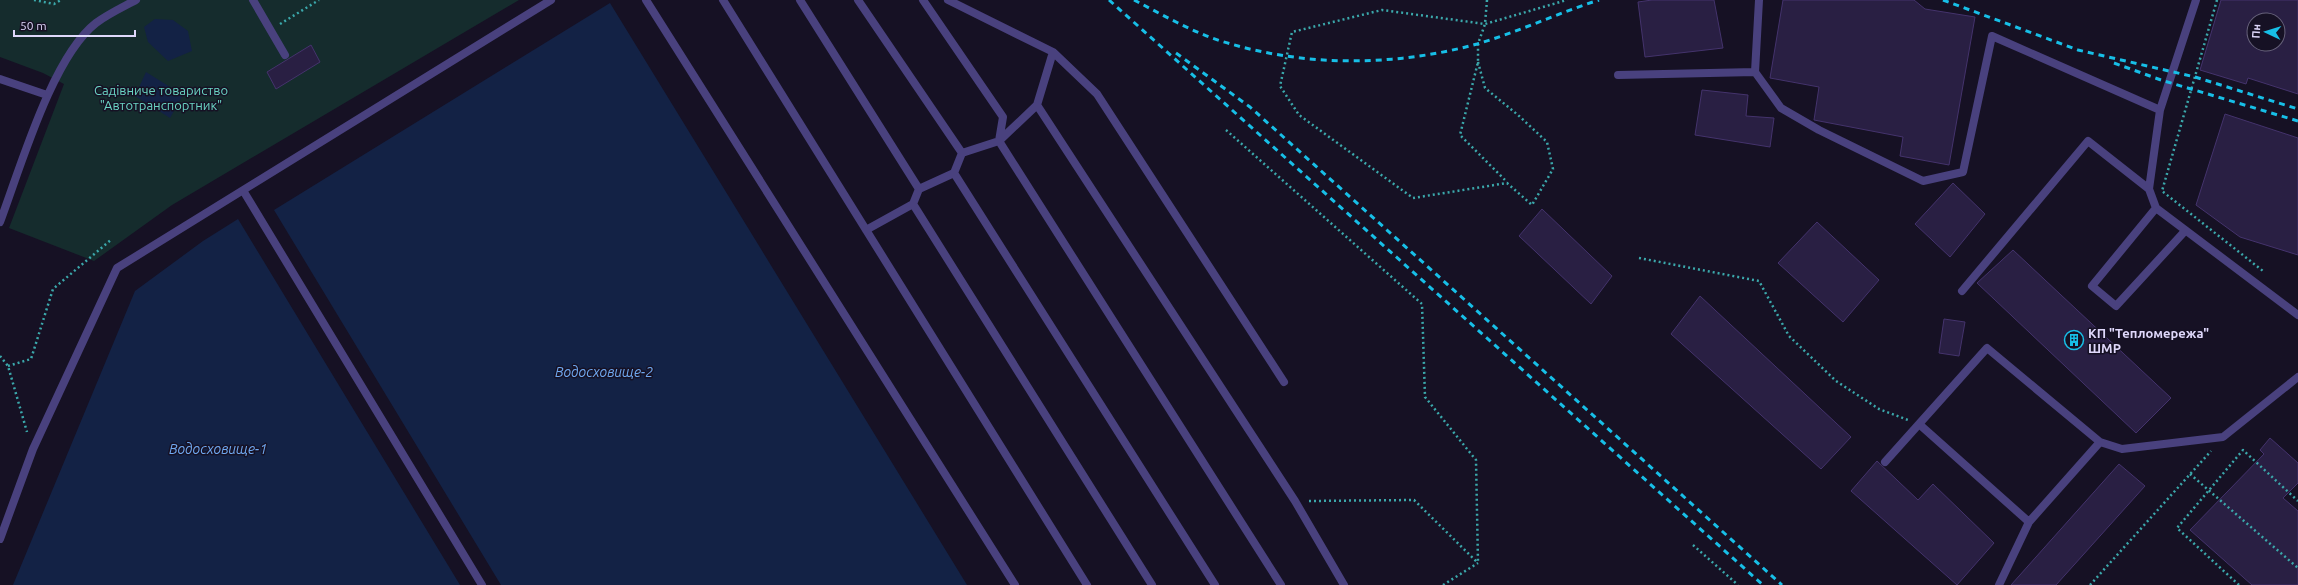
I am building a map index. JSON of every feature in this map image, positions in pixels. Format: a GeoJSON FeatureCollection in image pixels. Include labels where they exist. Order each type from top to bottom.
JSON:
{"type":"FeatureCollection","features":[{"type":"Feature","properties":{"kind":"lane"},"geometry":{"type":"LineString","coordinates":[[0,222],[47,95],[79,40],[96,23],[136,0]]}},
{"type":"Feature","properties":{"kind":"lane"},"geometry":{"type":"LineString","coordinates":[[252,0],[285,55]]}},
{"type":"Feature","properties":{"kind":"lane"},"geometry":{"type":"LineString","coordinates":[[0,539],[33,449],[117,268],[244,192],[551,0]]}},
{"type":"Feature","properties":{"kind":"lane"},"geometry":{"type":"LineString","coordinates":[[646,0],[1015,585]]}},
{"type":"Feature","properties":{"kind":"lane"},"geometry":{"type":"LineString","coordinates":[[723,0],[1087,585]]}},
{"type":"Feature","properties":{"kind":"lane"},"geometry":{"type":"LineString","coordinates":[[800,0],[919,189]]}},
{"type":"Feature","properties":{"kind":"lane"},"geometry":{"type":"LineString","coordinates":[[858,0],[962,153]]}},
{"type":"Feature","properties":{"kind":"lane"},"geometry":{"type":"LineString","coordinates":[[923,0],[1003,117],[999,141],[1281,585]]}},
{"type":"Feature","properties":{"kind":"lane"},"geometry":{"type":"LineString","coordinates":[[948,0],[1053,52],[1097,94],[1284,382]]}},
{"type":"Feature","properties":{"kind":"lane"},"geometry":{"type":"LineString","coordinates":[[1759,0],[1755,72],[1781,108],[1819,130],[1924,182],[1963,172],[1992,36],[2160,110]]}},
{"type":"Feature","properties":{"kind":"lane"},"geometry":{"type":"LineString","coordinates":[[2196,0],[2160,110],[2149,189],[2156,208],[2298,314]]}},
{"type":"Feature","properties":{"kind":"lane"},"geometry":{"type":"LineString","coordinates":[[962,153],[999,141],[1037,105],[1053,52]]}},
{"type":"Feature","properties":{"kind":"lane"},"geometry":{"type":"LineString","coordinates":[[1618,75],[1755,72]]}},
{"type":"Feature","properties":{"kind":"lane"},"geometry":{"type":"LineString","coordinates":[[0,79],[47,95]]}},
{"type":"Feature","properties":{"kind":"lane"},"geometry":{"type":"LineString","coordinates":[[1037,105],[1296,501],[1344,585]]}},
{"type":"Feature","properties":{"kind":"lane"},"geometry":{"type":"LineString","coordinates":[[1962,291],[2088,141],[2149,189]]}},
{"type":"Feature","properties":{"kind":"lane"},"geometry":{"type":"LineString","coordinates":[[866,230],[913,204],[919,189],[954,173],[962,153]]}},
{"type":"Feature","properties":{"kind":"lane"},"geometry":{"type":"LineString","coordinates":[[954,173],[1215,585]]}},
{"type":"Feature","properties":{"kind":"lane"},"geometry":{"type":"LineString","coordinates":[[244,192],[482,585]]}},
{"type":"Feature","properties":{"kind":"lane"},"geometry":{"type":"LineString","coordinates":[[913,204],[1152,585]]}},
{"type":"Feature","properties":{"kind":"lane"},"geometry":{"type":"LineString","coordinates":[[2156,208],[2092,286],[2116,306],[2185,230]]}},
{"type":"Feature","properties":{"kind":"lane"},"geometry":{"type":"LineString","coordinates":[[1885,462],[1988,348],[2100,442],[2122,449],[2223,437],[2298,377]]}},
{"type":"Feature","properties":{"kind":"lane"},"geometry":{"type":"LineString","coordinates":[[1919,424],[2029,522]]}},
{"type":"Feature","properties":{"kind":"lane"},"geometry":{"type":"LineString","coordinates":[[1999,585],[2029,522],[2100,442]]}},
{"type":"Feature","properties":{"kind":"path"},"geometry":{"type":"LineString","coordinates":[[34,0],[54,4],[61,0]]}},
{"type":"Feature","properties":{"kind":"path"},"geometry":{"type":"LineString","coordinates":[[270,31],[318,0]]}},
{"type":"Feature","properties":{"kind":"path"},"geometry":{"type":"LineString","coordinates":[[1478,62],[1485,88],[1518,115],[1546,142],[1553,169],[1532,204],[1507,183],[1460,135],[1478,62],[1478,44],[1485,24],[1487,0]]}},
{"type":"Feature","properties":{"kind":"path"},"geometry":{"type":"LineString","coordinates":[[1507,183],[1413,198],[1300,115],[1280,86],[1292,32],[1382,10],[1485,24],[1567,0]]}},
{"type":"Feature","properties":{"kind":"path"},"geometry":{"type":"LineString","coordinates":[[2217,0],[2162,191],[2267,275]]}},
{"type":"Feature","properties":{"kind":"path"},"geometry":{"type":"LineString","coordinates":[[1226,130],[1422,304],[1425,397],[1476,460],[1478,563]]}},
{"type":"Feature","properties":{"kind":"path"},"geometry":{"type":"LineString","coordinates":[[8,366],[31,359],[53,289],[112,239]]}},
{"type":"Feature","properties":{"kind":"path"},"geometry":{"type":"LineString","coordinates":[[1639,258],[1760,281],[1789,336],[1836,381],[1880,409],[1919,424]]}},
{"type":"Feature","properties":{"kind":"path"},"geometry":{"type":"LineString","coordinates":[[0,356],[8,366],[33,449]]}},
{"type":"Feature","properties":{"kind":"path"},"geometry":{"type":"LineString","coordinates":[[2090,585],[2223,437]]}},
{"type":"Feature","properties":{"kind":"path"},"geometry":{"type":"LineString","coordinates":[[2239,585],[2177,528],[2243,450],[2298,501]]}},
{"type":"Feature","properties":{"kind":"path"},"geometry":{"type":"LineString","coordinates":[[2190,474],[2298,568]]}},
{"type":"Feature","properties":{"kind":"path"},"geometry":{"type":"LineString","coordinates":[[1296,501],[1414,500],[1478,563]]}},
{"type":"Feature","properties":{"kind":"path"},"geometry":{"type":"LineString","coordinates":[[1693,545],[1738,585]]}},
{"type":"Feature","properties":{"kind":"path"},"geometry":{"type":"LineString","coordinates":[[1443,585],[1478,563]]}},
{"type":"Feature","properties":{"kind":"green space","name":"Садівниче товариство \"Автотранспортник\""},"geometry":{"type":"Polygon","coordinates":[[[0,0],[519,0],[172,205],[94,261],[9,228],[64,84],[43,73],[0,57],[0,0]]]}},
{"type":"Feature","properties":{"kind":"water","name":"Водосховище-2"},"geometry":{"type":"Polygon","coordinates":[[[610,3],[967,585],[501,585],[274,210],[610,3]]]}},
{"type":"Feature","properties":{"kind":"water"},"geometry":{"type":"Polygon","coordinates":[[[155,19],[173,20],[188,31],[192,51],[168,61],[148,42],[144,27],[155,19]]]}},
{"type":"Feature","properties":{"kind":"water"},"geometry":{"type":"Polygon","coordinates":[[[146,72],[183,95],[170,118],[135,96],[146,72]]]}},
{"type":"Feature","properties":{"kind":"water","name":"Водосховище-1"},"geometry":{"type":"Polygon","coordinates":[[[238,219],[460,585],[13,585],[135,291],[203,241],[238,219]]]}},
{"type":"Feature","properties":{"kind":"building"},"geometry":{"type":"Polygon","coordinates":[[[1652,0],[1714,0],[1723,48],[1645,57],[1638,2],[1652,0]]]}},
{"type":"Feature","properties":{"kind":"building"},"geometry":{"type":"Polygon","coordinates":[[[1783,0],[1914,0],[1925,9],[1975,17],[1949,165],[1900,156],[1903,137],[1814,120],[1819,87],[1770,78],[1783,0]]]}},
{"type":"Feature","properties":{"kind":"building"},"geometry":{"type":"Polygon","coordinates":[[[2221,0],[2298,0],[2298,94],[2248,78],[2246,84],[2200,70],[2221,0]]]}},
{"type":"Feature","properties":{"kind":"building"},"geometry":{"type":"Polygon","coordinates":[[[311,45],[320,62],[276,89],[267,72],[311,45]]]}},
{"type":"Feature","properties":{"kind":"building"},"geometry":{"type":"Polygon","coordinates":[[[1702,90],[1748,95],[1746,116],[1774,118],[1770,147],[1695,135],[1702,90]]]}},
{"type":"Feature","properties":{"kind":"building"},"geometry":{"type":"Polygon","coordinates":[[[2225,114],[2298,138],[2298,255],[2240,237],[2196,205],[2225,114]]]}},
{"type":"Feature","properties":{"kind":"building"},"geometry":{"type":"Polygon","coordinates":[[[1953,183],[1985,214],[1950,257],[1915,224],[1953,183]]]}},
{"type":"Feature","properties":{"kind":"building"},"geometry":{"type":"Polygon","coordinates":[[[1542,209],[1612,276],[1591,304],[1519,236],[1542,209]]]}},
{"type":"Feature","properties":{"kind":"building"},"geometry":{"type":"Polygon","coordinates":[[[1817,222],[1879,280],[1843,322],[1778,263],[1817,222]]]}},
{"type":"Feature","properties":{"kind":"building","name":"КП \"Тепломережа\" ШМР"},"geometry":{"type":"Polygon","coordinates":[[[2013,250],[2171,398],[2136,433],[1977,283],[2013,250]]]}},
{"type":"Feature","properties":{"kind":"building"},"geometry":{"type":"Polygon","coordinates":[[[1700,296],[1851,437],[1821,469],[1671,334],[1700,296]]]}},
{"type":"Feature","properties":{"kind":"building"},"geometry":{"type":"Polygon","coordinates":[[[1944,319],[1965,322],[1959,356],[1939,353],[1944,319]]]}},
{"type":"Feature","properties":{"kind":"building"},"geometry":{"type":"Polygon","coordinates":[[[2270,438],[2298,463],[2298,483],[2283,498],[2298,511],[2298,585],[2252,585],[2190,530],[2264,454],[2260,450],[2270,438]]]}},
{"type":"Feature","properties":{"kind":"building"},"geometry":{"type":"Polygon","coordinates":[[[1877,461],[1918,500],[1933,484],[1994,543],[1957,585],[1851,491],[1877,461]]]}},
{"type":"Feature","properties":{"kind":"building"},"geometry":{"type":"Polygon","coordinates":[[[2119,464],[2145,486],[2056,585],[2011,585],[2119,464]]]}},
{"type":"Feature","properties":{"kind":"railway"},"geometry":{"type":"LineString","coordinates":[[1109,0],[1763,585]]}},
{"type":"Feature","properties":{"kind":"railway"},"geometry":{"type":"LineString","coordinates":[[1134,0],[1169,19],[1206,36],[1231,44],[1261,52],[1292,57],[1354,61],[1416,57],[1477,44],[1599,0]]}},
{"type":"Feature","properties":{"kind":"railway"},"geometry":{"type":"LineString","coordinates":[[1943,0],[2078,50],[2195,77],[2298,109]]}},
{"type":"Feature","properties":{"kind":"railway"},"geometry":{"type":"LineString","coordinates":[[1176,53],[1250,107],[1782,585]]}},
{"type":"Feature","properties":{"kind":"railway"},"geometry":{"type":"LineString","coordinates":[[2114,63],[2161,80],[2298,121]]}},
{"type":"Feature","properties":{"kind":"place","name":"КП \"Тепломережа\" ШМР"},"geometry":{"type":"Point","coordinates":[2074,340]}}]}
